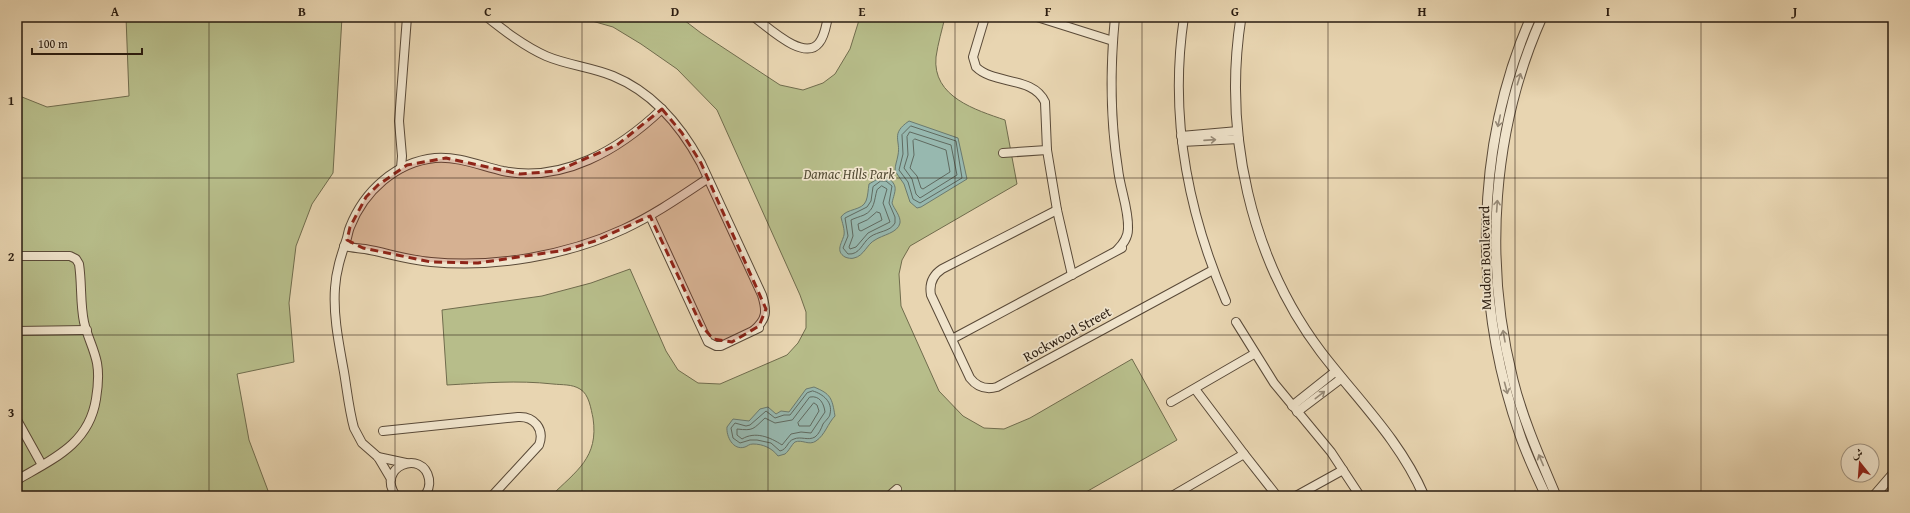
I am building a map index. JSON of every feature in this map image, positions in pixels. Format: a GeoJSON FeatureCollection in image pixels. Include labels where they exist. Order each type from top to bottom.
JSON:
{"type":"FeatureCollection","features":[{"type":"Feature","properties":{"kind":"street"},"geometry":{"type":"LineString","coordinates":[[401,168],[402,152],[399,121],[407,17]]}},
{"type":"Feature","properties":{"kind":"street"},"geometry":{"type":"LineString","coordinates":[[487,17],[526,46],[547,56],[613,75],[631,84],[662,109],[692,147],[762,295],[768,303],[770,314],[765,325],[732,342],[714,339],[707,334],[701,325],[650,216]]}},
{"type":"Feature","properties":{"kind":"street"},"geometry":{"type":"LineString","coordinates":[[754,17],[789,42],[807,44],[816,40],[825,30],[828,17]]}},
{"type":"Feature","properties":{"kind":"street"},"geometry":{"type":"LineString","coordinates":[[985,17],[973,57],[976,67],[980,71],[1034,89],[1042,96],[1046,108],[1047,150],[1056,210],[1072,275]]}},
{"type":"Feature","properties":{"kind":"street"},"geometry":{"type":"LineString","coordinates":[[1037,17],[1113,41]]}},
{"type":"Feature","properties":{"kind":"street"},"geometry":{"type":"LineString","coordinates":[[952,339],[1117,250],[1128,243],[1131,238],[1132,228],[1127,216],[1118,170],[1112,123],[1111,76],[1115,17]]}},
{"type":"Feature","properties":{"kind":"street"},"geometry":{"type":"LineString","coordinates":[[1184,17],[1179,65],[1181,139],[1193,208],[1213,270],[1226,301]]}},
{"type":"Feature","properties":{"kind":"street"},"geometry":{"type":"LineString","coordinates":[[1241,17],[1236,69],[1238,135],[1247,188],[1255,219],[1276,278],[1304,328],[1339,374],[1387,432],[1405,459],[1424,496]]}},
{"type":"Feature","properties":{"kind":"street","name":"Mudon Boulevard"},"geometry":{"type":"LineString","coordinates":[[1531,17],[1512,68],[1498,123],[1488,198],[1486,255],[1492,321],[1505,386],[1520,435],[1546,496]]}},
{"type":"Feature","properties":{"kind":"street","name":"Mudon Boulevard"},"geometry":{"type":"LineString","coordinates":[[1542,17],[1523,64],[1509,119],[1498,196],[1496,260],[1501,319],[1513,380],[1533,440],[1556,496]]}},
{"type":"Feature","properties":{"kind":"street"},"geometry":{"type":"LineString","coordinates":[[391,479],[378,457],[362,443],[354,428],[336,325],[335,288],[337,273],[350,227],[366,197],[378,184],[401,168],[414,163],[436,158],[446,158],[520,174],[539,174],[574,166],[617,145],[647,124],[662,109]]}},
{"type":"Feature","properties":{"kind":"street"},"geometry":{"type":"LineString","coordinates":[[1181,139],[1238,135]]}},
{"type":"Feature","properties":{"kind":"street"},"geometry":{"type":"LineString","coordinates":[[1002,153],[1047,150]]}},
{"type":"Feature","properties":{"kind":"street"},"geometry":{"type":"LineString","coordinates":[[402,152],[414,163]]}},
{"type":"Feature","properties":{"kind":"street"},"geometry":{"type":"LineString","coordinates":[[346,243],[408,259],[431,262],[478,263],[544,255],[595,241],[650,216],[707,179]]}},
{"type":"Feature","properties":{"kind":"street","name":"Rockwood Street"},"geometry":{"type":"LineString","coordinates":[[1056,210],[942,269],[936,274],[930,286],[931,295],[973,382],[981,387],[993,388],[1213,270]]}},
{"type":"Feature","properties":{"kind":"street"},"geometry":{"type":"LineString","coordinates":[[17,256],[70,256],[76,259],[80,270],[83,313],[97,365],[97,394],[94,411],[88,427],[77,441],[17,480]]}},
{"type":"Feature","properties":{"kind":"street"},"geometry":{"type":"LineString","coordinates":[[1236,322],[1254,354],[1274,383],[1331,452],[1360,496]]}},
{"type":"Feature","properties":{"kind":"street"},"geometry":{"type":"LineString","coordinates":[[17,331],[87,330]]}},
{"type":"Feature","properties":{"kind":"street"},"geometry":{"type":"LineString","coordinates":[[1171,402],[1254,354]]}},
{"type":"Feature","properties":{"kind":"street"},"geometry":{"type":"LineString","coordinates":[[1295,409],[1339,374]]}},
{"type":"Feature","properties":{"kind":"street"},"geometry":{"type":"LineString","coordinates":[[1195,389],[1277,496]]}},
{"type":"Feature","properties":{"kind":"street"},"geometry":{"type":"LineString","coordinates":[[383,431],[518,417],[530,419],[539,428],[541,437],[539,445],[492,496]]}},
{"type":"Feature","properties":{"kind":"street"},"geometry":{"type":"LineString","coordinates":[[17,420],[42,465]]}},
{"type":"Feature","properties":{"kind":"street"},"geometry":{"type":"LineString","coordinates":[[1172,496],[1244,454]]}},
{"type":"Feature","properties":{"kind":"street"},"geometry":{"type":"LineString","coordinates":[[378,457],[393,461],[416,464],[422,467],[430,480],[429,487],[425,495]]}},
{"type":"Feature","properties":{"kind":"street"},"geometry":{"type":"LineString","coordinates":[[396,496],[392,491],[391,479],[394,471],[400,466],[408,463]]}},
{"type":"Feature","properties":{"kind":"street"},"geometry":{"type":"LineString","coordinates":[[1296,496],[1344,470]]}},
{"type":"Feature","properties":{"kind":"street"},"geometry":{"type":"LineString","coordinates":[[1874,496],[1893,474]]}},
{"type":"Feature","properties":{"kind":"street"},"geometry":{"type":"LineString","coordinates":[[890,496],[897,489]]}},
{"type":"Feature","properties":{"kind":"highlighted area"},"geometry":{"type":"Polygon","coordinates":[[[662,109],[682,133],[701,163],[766,309],[759,326],[732,342],[713,339],[701,325],[650,216],[595,241],[566,250],[478,263],[431,262],[363,248],[347,240],[350,227],[366,197],[378,185],[407,165],[446,158],[520,174],[557,171],[617,145],[662,109]]]}},
{"type":"Feature","properties":{"kind":"green space"},"geometry":{"type":"Polygon","coordinates":[[[126,17],[342,17],[333,173],[312,204],[296,246],[289,303],[294,362],[237,374],[249,440],[270,496],[17,496],[17,95],[47,107],[129,96],[126,17]]]}},
{"type":"Feature","properties":{"kind":"green space","name":"Damac Hills Park"},"geometry":{"type":"Polygon","coordinates":[[[578,17],[680,17],[701,33],[780,85],[803,90],[823,83],[835,74],[850,49],[860,17],[945,17],[936,57],[937,71],[941,82],[948,92],[958,100],[981,112],[1005,120],[1017,184],[910,246],[902,260],[899,274],[901,306],[939,391],[963,416],[984,428],[1004,429],[1030,418],[1132,359],[1177,440],[1079,496],[551,496],[577,471],[589,454],[594,432],[593,418],[586,394],[574,386],[526,382],[447,385],[442,310],[542,296],[591,283],[630,269],[666,351],[678,370],[698,383],[720,384],[787,355],[798,343],[806,328],[806,312],[800,295],[717,110],[677,69],[641,44],[613,27],[578,17]]]}},
{"type":"Feature","properties":{"kind":"water"},"geometry":{"type":"Polygon","coordinates":[[[909,121],[958,138],[967,179],[917,208],[910,202],[904,184],[895,171],[899,150],[898,134],[903,126],[909,121]]]}},
{"type":"Feature","properties":{"kind":"water"},"geometry":{"type":"Polygon","coordinates":[[[881,177],[887,177],[895,186],[892,203],[899,218],[899,226],[893,231],[872,242],[857,257],[845,257],[840,252],[844,235],[841,217],[847,212],[864,204],[867,197],[869,184],[881,177]]]}},
{"type":"Feature","properties":{"kind":"water"},"geometry":{"type":"Polygon","coordinates":[[[814,387],[830,397],[835,416],[822,436],[816,441],[811,443],[800,441],[795,442],[785,454],[778,456],[764,446],[752,444],[741,448],[737,447],[731,442],[727,427],[733,419],[749,421],[760,409],[768,407],[776,414],[781,411],[789,412],[806,389],[814,387]]]}}]}
